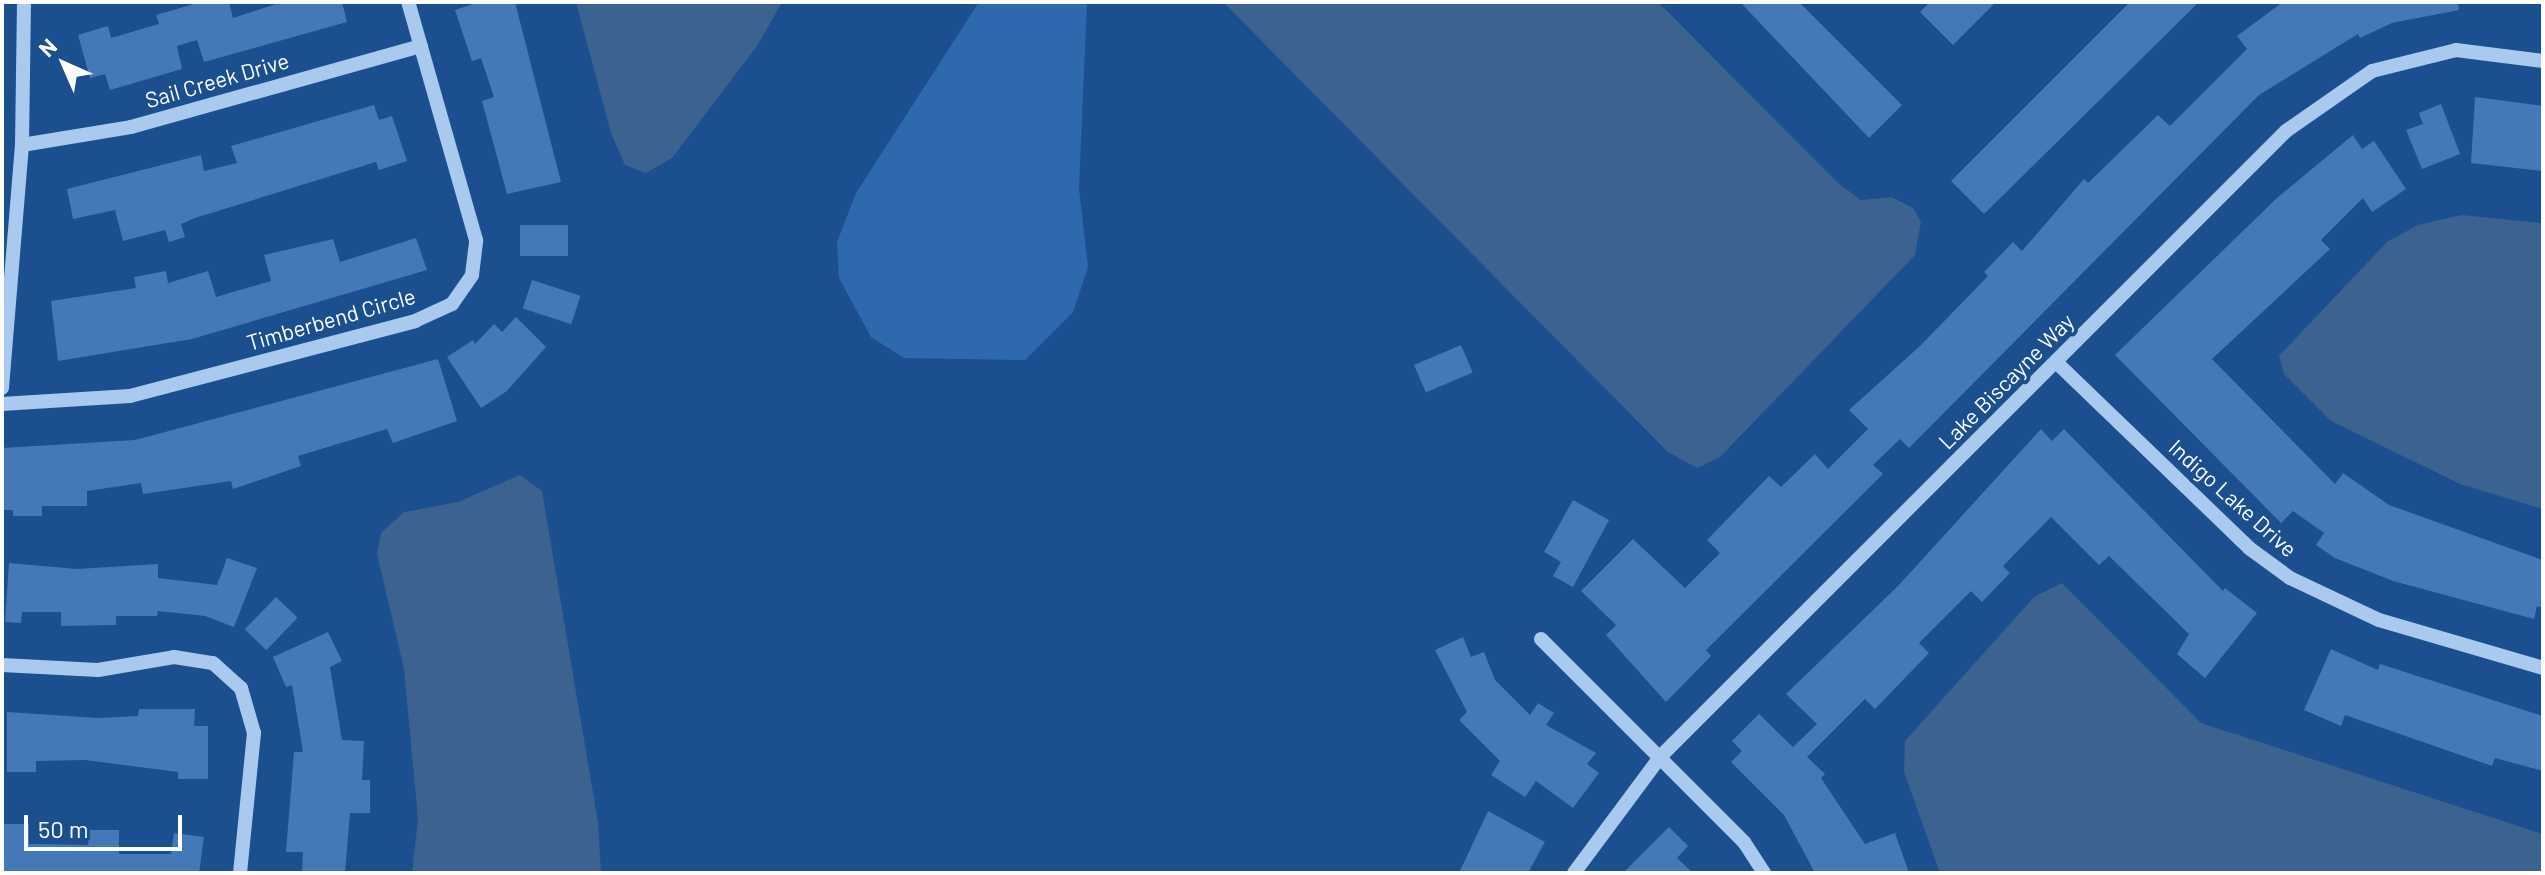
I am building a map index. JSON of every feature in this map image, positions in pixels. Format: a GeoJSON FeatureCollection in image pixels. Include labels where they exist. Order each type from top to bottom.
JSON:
{"type":"FeatureCollection","features":[{"type":"Feature","properties":{"kind":"street"},"geometry":{"type":"LineString","coordinates":[[2,388],[22,145],[24,2]]}},
{"type":"Feature","properties":{"kind":"street","name":"Timberbend Circle"},"geometry":{"type":"LineString","coordinates":[[2,404],[130,396],[415,321],[452,304],[472,275],[476,240],[408,2]]}},
{"type":"Feature","properties":{"kind":"street","name":"Sail Creek Drive"},"geometry":{"type":"LineString","coordinates":[[22,145],[131,127],[421,46]]}},
{"type":"Feature","properties":{"kind":"street","name":"Lake Biscayne Way"},"geometry":{"type":"LineString","coordinates":[[1574,873],[1660,757],[2286,131],[2372,71],[2456,50],[2543,61]]}},
{"type":"Feature","properties":{"kind":"street","name":"Indigo Lake Drive"},"geometry":{"type":"LineString","coordinates":[[2056,362],[2249,548],[2290,578],[2379,620],[2543,668]]}},
{"type":"Feature","properties":{"kind":"street"},"geometry":{"type":"LineString","coordinates":[[1541,639],[1744,842],[1764,873]]}},
{"type":"Feature","properties":{"kind":"street"},"geometry":{"type":"LineString","coordinates":[[2,665],[98,670],[174,657],[213,663],[241,688],[254,733],[240,873]]}},
{"type":"Feature","properties":{"kind":"shaded area"},"geometry":{"type":"Polygon","coordinates":[[[576,2],[782,2],[757,46],[672,158],[646,173],[625,165],[611,133],[576,2]]]}},
{"type":"Feature","properties":{"kind":"shaded area"},"geometry":{"type":"Polygon","coordinates":[[[979,2],[1087,2],[1079,188],[1088,267],[1073,312],[1025,360],[904,358],[871,337],[839,278],[837,242],[856,193],[979,2]]]}},
{"type":"Feature","properties":{"kind":"shaded area"},"geometry":{"type":"Polygon","coordinates":[[[1223,2],[1658,2],[1838,183],[1861,200],[1891,197],[1913,208],[1921,222],[1915,255],[1720,457],[1697,468],[1668,452],[1223,2]]]}},
{"type":"Feature","properties":{"kind":"shaded area"},"geometry":{"type":"Polygon","coordinates":[[[2461,215],[2543,223],[2543,509],[2460,484],[2331,421],[2284,374],[2279,356],[2387,242],[2418,225],[2461,215]]]}},
{"type":"Feature","properties":{"kind":"shaded area"},"geometry":{"type":"Polygon","coordinates":[[[520,475],[542,491],[598,822],[601,873],[412,873],[418,819],[404,669],[377,554],[381,533],[404,512],[458,502],[520,475]]]}},
{"type":"Feature","properties":{"kind":"shaded area"},"geometry":{"type":"Polygon","coordinates":[[[2062,583],[2201,723],[2543,834],[2543,873],[1940,873],[1904,772],[1905,741],[2034,597],[2062,583]]]}},
{"type":"Feature","properties":{"kind":"building"},"geometry":{"type":"Polygon","coordinates":[[[201,2],[229,2],[233,18],[282,2],[342,2],[347,22],[204,62],[197,40],[177,46],[182,69],[110,90],[105,74],[90,78],[78,35],[108,26],[111,38],[159,24],[156,15],[201,2]]]}},
{"type":"Feature","properties":{"kind":"building"},"geometry":{"type":"Polygon","coordinates":[[[480,2],[515,2],[561,182],[507,194],[482,101],[494,97],[481,58],[472,61],[455,10],[480,2]]]}},
{"type":"Feature","properties":{"kind":"building"},"geometry":{"type":"Polygon","coordinates":[[[1740,2],[1799,2],[1902,105],[1869,138],[1740,2]]]}},
{"type":"Feature","properties":{"kind":"building"},"geometry":{"type":"Polygon","coordinates":[[[1930,2],[1996,2],[1953,45],[1920,12],[1930,2]]]}},
{"type":"Feature","properties":{"kind":"building"},"geometry":{"type":"Polygon","coordinates":[[[2130,2],[2199,2],[1984,214],[1951,181],[2130,2]]]}},
{"type":"Feature","properties":{"kind":"building"},"geometry":{"type":"Polygon","coordinates":[[[2283,2],[2458,2],[2459,10],[2392,23],[2360,38],[2358,34],[2259,95],[1909,448],[1900,439],[1873,465],[1883,474],[1706,650],[1711,656],[1666,702],[1606,635],[1616,625],[1581,591],[1633,539],[1685,588],[1720,553],[1707,540],[1769,476],[1781,487],[1815,454],[1828,469],[1868,429],[1849,410],[1920,346],[1988,276],[1984,272],[2013,242],[2022,251],[2084,179],[2088,183],[2158,115],[2170,126],[2247,49],[2237,36],[2283,2]]]}},
{"type":"Feature","properties":{"kind":"building"},"geometry":{"type":"Polygon","coordinates":[[[2475,97],[2543,106],[2543,171],[2471,163],[2475,97]]]}},
{"type":"Feature","properties":{"kind":"building"},"geometry":{"type":"Polygon","coordinates":[[[2441,104],[2460,154],[2422,169],[2406,130],[2423,124],[2419,113],[2441,104]]]}},
{"type":"Feature","properties":{"kind":"building"},"geometry":{"type":"Polygon","coordinates":[[[374,105],[379,120],[392,116],[407,161],[379,170],[376,162],[195,218],[181,224],[185,237],[169,242],[165,230],[123,241],[115,210],[73,219],[67,189],[201,155],[204,171],[237,163],[231,146],[374,105]]]}},
{"type":"Feature","properties":{"kind":"building"},"geometry":{"type":"Polygon","coordinates":[[[2353,135],[2362,149],[2374,141],[2406,189],[2372,212],[2363,198],[2321,240],[2330,249],[2212,359],[2335,484],[2343,473],[2389,505],[2543,560],[2543,608],[2537,606],[2534,619],[2393,581],[2335,558],[2316,545],[2324,533],[2293,511],[2281,523],[2115,355],[2278,197],[2353,135]]]}},
{"type":"Feature","properties":{"kind":"building"},"geometry":{"type":"Polygon","coordinates":[[[520,225],[568,225],[568,256],[520,256],[520,225]]]}},
{"type":"Feature","properties":{"kind":"building"},"geometry":{"type":"Polygon","coordinates":[[[416,238],[427,270],[192,339],[58,361],[51,301],[136,288],[134,277],[166,271],[168,283],[208,271],[216,297],[271,281],[264,255],[333,239],[340,262],[416,238]]]}},
{"type":"Feature","properties":{"kind":"building"},"geometry":{"type":"Polygon","coordinates":[[[532,280],[581,296],[571,324],[523,309],[532,280]]]}},
{"type":"Feature","properties":{"kind":"building"},"geometry":{"type":"Polygon","coordinates":[[[516,317],[546,347],[507,391],[481,408],[447,357],[473,340],[475,344],[494,324],[502,332],[516,317]]]}},
{"type":"Feature","properties":{"kind":"building"},"geometry":{"type":"Polygon","coordinates":[[[1461,345],[1473,373],[1426,393],[1414,365],[1461,345]]]}},
{"type":"Feature","properties":{"kind":"building"},"geometry":{"type":"Polygon","coordinates":[[[438,359],[457,421],[393,443],[387,429],[298,456],[301,466],[233,489],[231,481],[143,494],[141,483],[87,491],[87,506],[42,506],[42,516],[13,516],[13,510],[2,510],[2,448],[135,440],[438,359]]]}},
{"type":"Feature","properties":{"kind":"building"},"geometry":{"type":"Polygon","coordinates":[[[2041,429],[2052,441],[2064,429],[2223,591],[2225,588],[2257,613],[2205,678],[2177,654],[2189,634],[2109,556],[2099,565],[2051,517],[2003,566],[2010,573],[1982,602],[1971,591],[1919,643],[1929,653],[1875,709],[1865,699],[1807,757],[1825,774],[1821,778],[1865,844],[1895,833],[1909,873],[1815,873],[1784,815],[1731,762],[1742,751],[1732,741],[1759,714],[1793,747],[1817,724],[1786,694],[1898,586],[2041,429]]]}},
{"type":"Feature","properties":{"kind":"building"},"geometry":{"type":"Polygon","coordinates":[[[1573,500],[1609,520],[1573,587],[1553,576],[1561,562],[1544,552],[1573,500]]]}},
{"type":"Feature","properties":{"kind":"building"},"geometry":{"type":"Polygon","coordinates":[[[227,558],[257,568],[234,627],[205,616],[158,611],[157,616],[116,616],[116,625],[61,626],[61,612],[22,612],[21,623],[5,622],[9,563],[77,569],[158,564],[158,578],[217,585],[227,558]]]}},
{"type":"Feature","properties":{"kind":"building"},"geometry":{"type":"Polygon","coordinates":[[[276,597],[298,618],[266,650],[245,629],[276,597]]]}},
{"type":"Feature","properties":{"kind":"building"},"geometry":{"type":"Polygon","coordinates":[[[328,632],[342,661],[330,667],[342,740],[364,741],[362,780],[370,780],[370,813],[350,813],[345,873],[302,873],[303,852],[286,852],[294,752],[303,752],[292,685],[286,687],[273,657],[328,632]]]}},
{"type":"Feature","properties":{"kind":"building"},"geometry":{"type":"Polygon","coordinates":[[[1463,637],[1471,657],[1484,652],[1495,680],[1530,715],[1538,703],[1554,713],[1546,725],[1596,753],[1587,764],[1599,773],[1573,808],[1536,781],[1525,797],[1491,775],[1500,761],[1459,720],[1467,712],[1435,650],[1463,637]]]}},
{"type":"Feature","properties":{"kind":"building"},"geometry":{"type":"Polygon","coordinates":[[[2331,649],[2378,670],[2380,664],[2543,716],[2543,771],[2495,758],[2492,766],[2345,715],[2341,726],[2304,710],[2331,649]]]}},
{"type":"Feature","properties":{"kind":"building"},"geometry":{"type":"Polygon","coordinates":[[[139,709],[195,709],[194,726],[208,726],[208,779],[178,779],[178,772],[85,760],[36,761],[36,772],[7,772],[7,712],[97,718],[138,716],[139,709]]]}},
{"type":"Feature","properties":{"kind":"building"},"geometry":{"type":"Polygon","coordinates":[[[1488,811],[1545,842],[1528,873],[1459,873],[1488,811]]]}},
{"type":"Feature","properties":{"kind":"building"},"geometry":{"type":"Polygon","coordinates":[[[2,824],[29,824],[29,844],[88,845],[89,830],[119,830],[119,854],[171,854],[174,833],[204,837],[199,873],[2,873],[2,824]]]}},
{"type":"Feature","properties":{"kind":"building"},"geometry":{"type":"Polygon","coordinates":[[[1669,827],[1688,846],[1677,858],[1693,873],[1623,873],[1669,827]]]}}]}
